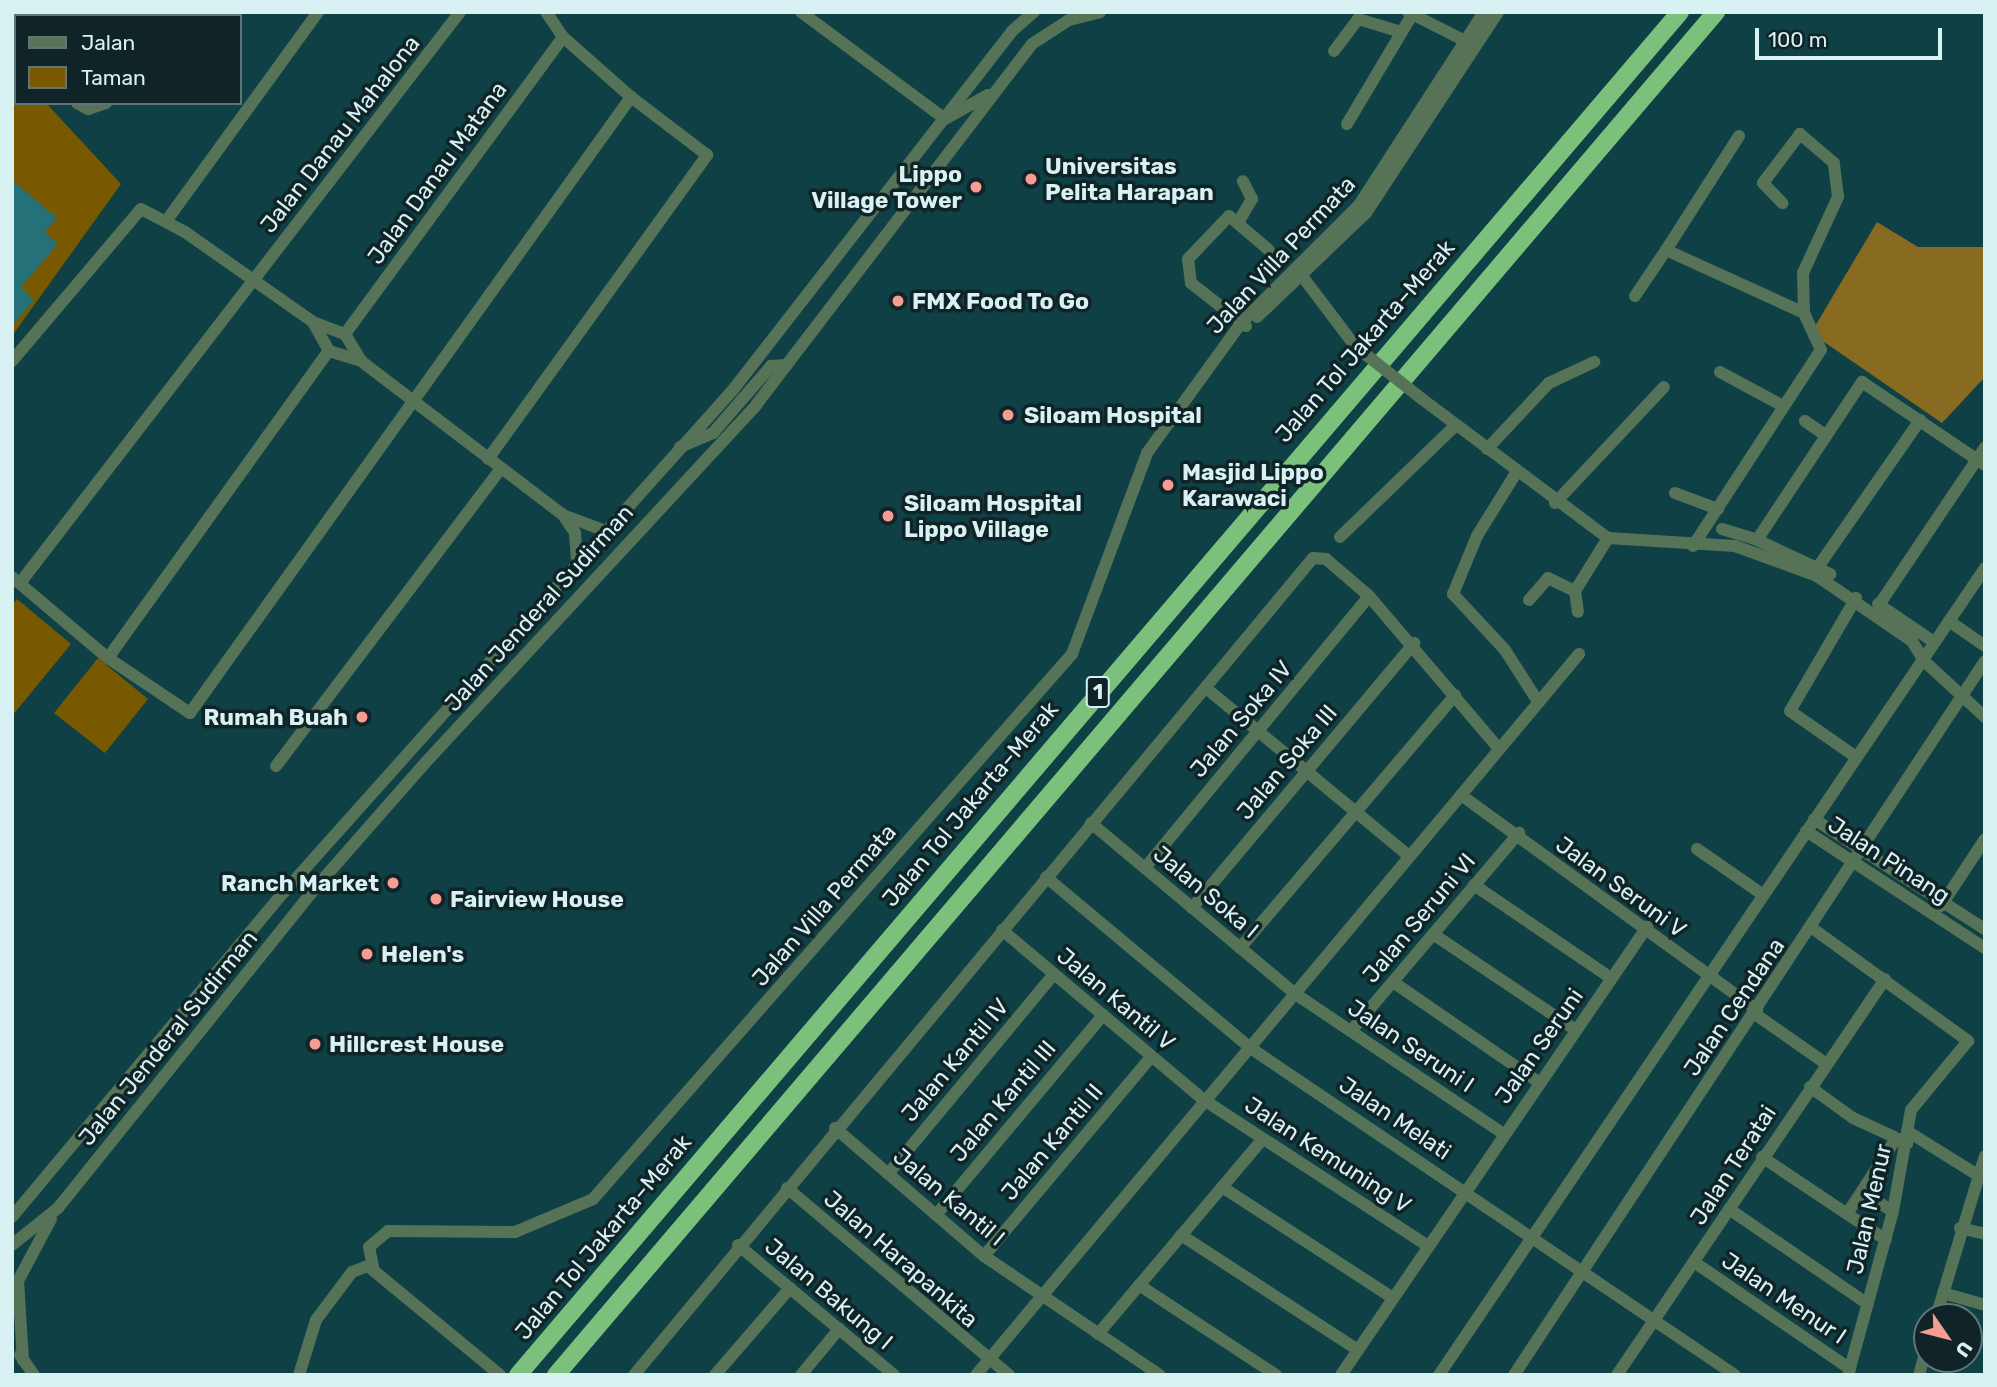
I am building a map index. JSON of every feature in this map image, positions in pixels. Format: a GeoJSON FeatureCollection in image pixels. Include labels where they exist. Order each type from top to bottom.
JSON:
{"type":"FeatureCollection","features":[{"type":"Feature","properties":{"kind":"highway","name":"Jalan Tol Jakarta–Merak"},"geometry":{"type":"LineString","coordinates":[[518,1375],[1680,12]]}},
{"type":"Feature","properties":{"kind":"highway","name":"1"},"geometry":{"type":"LineString","coordinates":[[556,1375],[1716,12]]}},
{"type":"Feature","properties":{"kind":"street"},"geometry":{"type":"LineString","coordinates":[[167,220],[318,12]]}},
{"type":"Feature","properties":{"kind":"street","name":"Jalan Danau Mahalona"},"geometry":{"type":"LineString","coordinates":[[16,580],[253,281],[460,12]]}},
{"type":"Feature","properties":{"kind":"street"},"geometry":{"type":"LineString","coordinates":[[488,459],[706,162],[702,146],[631,97],[563,37],[546,12]]}},
{"type":"Feature","properties":{"kind":"street"},"geometry":{"type":"LineString","coordinates":[[801,12],[945,119],[989,96]]}},
{"type":"Feature","properties":{"kind":"street","name":"Jalan Jenderal Sudirman"},"geometry":{"type":"LineString","coordinates":[[12,1217],[284,892],[732,391],[1013,31],[1034,12]]}},
{"type":"Feature","properties":{"kind":"street","name":"Jalan Jenderal Sudirman"},"geometry":{"type":"LineString","coordinates":[[12,1245],[58,1208],[317,886],[787,365],[989,96],[1049,29],[1100,12]]}},
{"type":"Feature","properties":{"kind":"street","name":"Jalan Villa Permata"},"geometry":{"type":"LineString","coordinates":[[299,1375],[316,1321],[369,1247],[388,1231],[515,1232],[593,1199],[1072,654],[1131,484],[1174,417],[1244,325],[1359,205],[1469,43],[1484,12]]}},
{"type":"Feature","properties":{"kind":"street","name":"Jalan Villa Permata"},"geometry":{"type":"LineString","coordinates":[[1297,269],[1366,213],[1498,12]]}},
{"type":"Feature","properties":{"kind":"street"},"geometry":{"type":"LineString","coordinates":[[1347,124],[1410,13],[1469,43]]}},
{"type":"Feature","properties":{"kind":"street"},"geometry":{"type":"LineString","coordinates":[[1334,51],[1358,19],[1401,32]]}},
{"type":"Feature","properties":{"kind":"street","name":"Jalan Danau Matana"},"geometry":{"type":"LineString","coordinates":[[345,334],[563,37]]}},
{"type":"Feature","properties":{"kind":"street"},"geometry":{"type":"LineString","coordinates":[[16,580],[108,658],[190,713],[417,402],[631,97]]}},
{"type":"Feature","properties":{"kind":"street"},"geometry":{"type":"LineString","coordinates":[[81,105],[88,109],[100,105]]}},
{"type":"Feature","properties":{"kind":"street"},"geometry":{"type":"LineString","coordinates":[[1693,546],[1821,350],[1804,313],[1803,274],[1838,197],[1835,163],[1800,134],[1763,183],[1782,203]]}},
{"type":"Feature","properties":{"kind":"street"},"geometry":{"type":"LineString","coordinates":[[1635,296],[1739,136]]}},
{"type":"Feature","properties":{"kind":"street"},"geometry":{"type":"LineString","coordinates":[[1238,223],[1252,200],[1243,181]]}},
{"type":"Feature","properties":{"kind":"street"},"geometry":{"type":"LineString","coordinates":[[12,361],[132,212],[141,208],[167,220],[313,322],[345,334],[361,360]]}},
{"type":"Feature","properties":{"kind":"street"},"geometry":{"type":"LineString","coordinates":[[1244,325],[1191,283],[1187,261],[1225,218],[1238,223],[1269,250]]}},
{"type":"Feature","properties":{"kind":"street"},"geometry":{"type":"LineString","coordinates":[[1666,250],[1804,313]]}},
{"type":"Feature","properties":{"kind":"street"},"geometry":{"type":"LineString","coordinates":[[1297,269],[1355,346],[1555,503],[1608,538],[1751,549],[1856,598],[1913,641],[1924,661],[1974,699],[1985,717]]}},
{"type":"Feature","properties":{"kind":"street"},"geometry":{"type":"LineString","coordinates":[[313,322],[329,351],[361,360],[563,515],[606,531]]}},
{"type":"Feature","properties":{"kind":"street"},"geometry":{"type":"LineString","coordinates":[[108,658],[329,351]]}},
{"type":"Feature","properties":{"kind":"street"},"geometry":{"type":"LineString","coordinates":[[1487,449],[1549,383],[1594,362]]}},
{"type":"Feature","properties":{"kind":"street"},"geometry":{"type":"LineString","coordinates":[[680,447],[713,433],[771,366],[787,365]]}},
{"type":"Feature","properties":{"kind":"street"},"geometry":{"type":"LineString","coordinates":[[1720,372],[1783,406]]}},
{"type":"Feature","properties":{"kind":"street"},"geometry":{"type":"LineString","coordinates":[[1757,540],[1862,382],[1981,462]]}},
{"type":"Feature","properties":{"kind":"street"},"geometry":{"type":"LineString","coordinates":[[1555,503],[1664,387]]}},
{"type":"Feature","properties":{"kind":"street"},"geometry":{"type":"LineString","coordinates":[[1818,567],[1920,420]]}},
{"type":"Feature","properties":{"kind":"street"},"geometry":{"type":"LineString","coordinates":[[1805,421],[1825,435]]}},
{"type":"Feature","properties":{"kind":"street"},"geometry":{"type":"LineString","coordinates":[[1340,537],[1456,425]]}},
{"type":"Feature","properties":{"kind":"street"},"geometry":{"type":"LineString","coordinates":[[1879,605],[1981,462],[1985,447]]}},
{"type":"Feature","properties":{"kind":"street"},"geometry":{"type":"LineString","coordinates":[[276,766],[501,468]]}},
{"type":"Feature","properties":{"kind":"street"},"geometry":{"type":"LineString","coordinates":[[1516,473],[1477,537],[1453,594],[1505,650],[1537,701]]}},
{"type":"Feature","properties":{"kind":"street"},"geometry":{"type":"LineString","coordinates":[[1675,493],[1718,509]]}},
{"type":"Feature","properties":{"kind":"street"},"geometry":{"type":"LineString","coordinates":[[563,515],[575,533],[577,563]]}},
{"type":"Feature","properties":{"kind":"street"},"geometry":{"type":"LineString","coordinates":[[1722,529],[1757,540],[1818,567],[1934,642]]}},
{"type":"Feature","properties":{"kind":"street"},"geometry":{"type":"LineString","coordinates":[[1578,612],[1575,591],[1608,538]]}},
{"type":"Feature","properties":{"kind":"street","name":"Jalan Bakung I"},"geometry":{"type":"LineString","coordinates":[[634,1375],[738,1245],[1313,558],[1326,559],[1369,596]]}},
{"type":"Feature","properties":{"kind":"street","name":"Jalan Cendana"},"geometry":{"type":"LineString","coordinates":[[1439,1375],[1708,973],[1924,661],[1985,568]]}},
{"type":"Feature","properties":{"kind":"street"},"geometry":{"type":"LineString","coordinates":[[1529,600],[1548,578],[1575,591]]}},
{"type":"Feature","properties":{"kind":"street"},"geometry":{"type":"LineString","coordinates":[[1369,596],[1414,643],[1499,749]]}},
{"type":"Feature","properties":{"kind":"street","name":"Jalan Soka IV"},"geometry":{"type":"LineString","coordinates":[[1144,868],[1369,596]]}},
{"type":"Feature","properties":{"kind":"street"},"geometry":{"type":"LineString","coordinates":[[1856,598],[1790,711],[1856,757]]}},
{"type":"Feature","properties":{"kind":"street"},"geometry":{"type":"LineString","coordinates":[[1949,621],[1985,646]]}},
{"type":"Feature","properties":{"kind":"street","name":"Jalan Soka III"},"geometry":{"type":"LineString","coordinates":[[1192,908],[1414,643]]}},
{"type":"Feature","properties":{"kind":"street"},"geometry":{"type":"LineString","coordinates":[[976,1375],[1039,1296],[1579,654]]}},
{"type":"Feature","properties":{"kind":"street","name":"Jalan Cendana"},"geometry":{"type":"LineString","coordinates":[[1514,1375],[1863,851],[1974,699],[1985,661]]}},
{"type":"Feature","properties":{"kind":"street"},"geometry":{"type":"LineString","coordinates":[[1206,688],[1409,856]]}},
{"type":"Feature","properties":{"kind":"street"},"geometry":{"type":"LineString","coordinates":[[1240,948],[1455,695]]}},
{"type":"Feature","properties":{"kind":"street","name":"Jalan Seruni V"},"geometry":{"type":"LineString","coordinates":[[1462,793],[1757,1009],[1825,1063]]}},
{"type":"Feature","properties":{"kind":"street","name":"Jalan Pinang"},"geometry":{"type":"LineString","coordinates":[[1814,819],[1985,929]]}},
{"type":"Feature","properties":{"kind":"street","name":"Jalan Soka I"},"geometry":{"type":"LineString","coordinates":[[1091,823],[1294,993]]}},
{"type":"Feature","properties":{"kind":"street","name":"Jalan Pinang"},"geometry":{"type":"LineString","coordinates":[[1805,831],[1985,948]]}},
{"type":"Feature","properties":{"kind":"street","name":"Jalan Seruni VI"},"geometry":{"type":"LineString","coordinates":[[1351,1031],[1518,834]]}},
{"type":"Feature","properties":{"kind":"street"},"geometry":{"type":"LineString","coordinates":[[1935,915],[1985,839]]}},
{"type":"Feature","properties":{"kind":"street"},"geometry":{"type":"LineString","coordinates":[[1697,849],[1762,894]]}},
{"type":"Feature","properties":{"kind":"street"},"geometry":{"type":"LineString","coordinates":[[1895,889],[1904,876]]}},
{"type":"Feature","properties":{"kind":"street","name":"Jalan Melati"},"geometry":{"type":"LineString","coordinates":[[1046,877],[1249,1047],[1465,1190],[1735,1375]]}},
{"type":"Feature","properties":{"kind":"street"},"geometry":{"type":"LineString","coordinates":[[1474,886],[1611,978]]}},
{"type":"Feature","properties":{"kind":"street"},"geometry":{"type":"LineString","coordinates":[[1812,928],[1968,1041],[1911,1110],[1903,1138],[1847,1214]]}},
{"type":"Feature","properties":{"kind":"street","name":"Jalan Seruni"},"geometry":{"type":"LineString","coordinates":[[1341,1375],[1646,929]]}},
{"type":"Feature","properties":{"kind":"street","name":"Jalan Kantil V"},"geometry":{"type":"LineString","coordinates":[[1002,930],[1204,1100]]}},
{"type":"Feature","properties":{"kind":"street"},"geometry":{"type":"LineString","coordinates":[[1433,934],[1576,1030]]}},
{"type":"Feature","properties":{"kind":"street","name":"Jalan Kantil IV"},"geometry":{"type":"LineString","coordinates":[[888,1174],[1054,974]]}},
{"type":"Feature","properties":{"kind":"street","name":"Jalan Teratai"},"geometry":{"type":"LineString","coordinates":[[1617,1375],[1825,1063],[1885,979]]}},
{"type":"Feature","properties":{"kind":"street"},"geometry":{"type":"LineString","coordinates":[[1393,982],[1540,1083]]}},
{"type":"Feature","properties":{"kind":"street","name":"Jalan Seruni I"},"geometry":{"type":"LineString","coordinates":[[1294,993],[1504,1134]]}},
{"type":"Feature","properties":{"kind":"street","name":"Jalan Kantil III"},"geometry":{"type":"LineString","coordinates":[[936,1215],[1102,1015]]}},
{"type":"Feature","properties":{"kind":"street","name":"Jalan Kantil II"},"geometry":{"type":"LineString","coordinates":[[984,1255],[1152,1056]]}},
{"type":"Feature","properties":{"kind":"street"},"geometry":{"type":"LineString","coordinates":[[1810,1087],[1903,1138]]}},
{"type":"Feature","properties":{"kind":"street","name":"Jalan Kemuning V"},"geometry":{"type":"LineString","coordinates":[[1204,1100],[1428,1246]]}},
{"type":"Feature","properties":{"kind":"street","name":"Jalan Kantil I"},"geometry":{"type":"LineString","coordinates":[[835,1129],[984,1255],[1039,1296],[1160,1375]]}},
{"type":"Feature","properties":{"kind":"street","name":"Jalan Menur"},"geometry":{"type":"LineString","coordinates":[[1849,1372],[1893,1211],[1903,1138],[1976,1174]]}},
{"type":"Feature","properties":{"kind":"street"},"geometry":{"type":"LineString","coordinates":[[1098,1334],[1263,1139]]}},
{"type":"Feature","properties":{"kind":"street"},"geometry":{"type":"LineString","coordinates":[[1940,1303],[1976,1174],[1985,1156]]}},
{"type":"Feature","properties":{"kind":"street"},"geometry":{"type":"LineString","coordinates":[[1762,1157],[1886,1240]]}},
{"type":"Feature","properties":{"kind":"street"},"geometry":{"type":"LineString","coordinates":[[1222,1187],[1393,1298]]}},
{"type":"Feature","properties":{"kind":"street","name":"Jalan Harapankita"},"geometry":{"type":"LineString","coordinates":[[787,1188],[988,1361],[1009,1375]]}},
{"type":"Feature","properties":{"kind":"street"},"geometry":{"type":"LineString","coordinates":[[1862,1192],[1893,1211]]}},
{"type":"Feature","properties":{"kind":"street"},"geometry":{"type":"LineString","coordinates":[[23,1360],[18,1281],[58,1208]]}},
{"type":"Feature","properties":{"kind":"street"},"geometry":{"type":"LineString","coordinates":[[1729,1209],[1868,1304]]}},
{"type":"Feature","properties":{"kind":"street"},"geometry":{"type":"LineString","coordinates":[[1961,1228],[1985,1234]]}},
{"type":"Feature","properties":{"kind":"street"},"geometry":{"type":"LineString","coordinates":[[1181,1235],[1358,1350]]}},
{"type":"Feature","properties":{"kind":"street","name":"Jalan Bakung I"},"geometry":{"type":"LineString","coordinates":[[738,1245],[887,1373]]}},
{"type":"Feature","properties":{"kind":"street"},"geometry":{"type":"LineString","coordinates":[[369,1247],[373,1267],[500,1375]]}},
{"type":"Feature","properties":{"kind":"street","name":"Jalan Menur I"},"geometry":{"type":"LineString","coordinates":[[1694,1262],[1849,1372]]}},
{"type":"Feature","properties":{"kind":"street"},"geometry":{"type":"LineString","coordinates":[[352,1272],[373,1267]]}},
{"type":"Feature","properties":{"kind":"street"},"geometry":{"type":"LineString","coordinates":[[1139,1285],[1276,1375]]}},
{"type":"Feature","properties":{"kind":"street"},"geometry":{"type":"LineString","coordinates":[[715,1375],[790,1288]]}},
{"type":"Feature","properties":{"kind":"street"},"geometry":{"type":"LineString","coordinates":[[1943,1293],[1985,1305]]}},
{"type":"Feature","properties":{"kind":"street"},"geometry":{"type":"LineString","coordinates":[[801,1375],[839,1329]]}},
{"type":"Feature","properties":{"kind":"street"},"geometry":{"type":"LineString","coordinates":[[12,1345],[34,1375]]}},
{"type":"Feature","properties":{"kind":"green space"},"geometry":{"type":"Polygon","coordinates":[[[12,57],[14,105],[48,105],[121,184],[12,336],[12,57]]]}},
{"type":"Feature","properties":{"kind":"green space"},"geometry":{"type":"Polygon","coordinates":[[[17,599],[71,644],[12,716],[12,605],[17,599]]]}},
{"type":"Feature","properties":{"kind":"green space"},"geometry":{"type":"Polygon","coordinates":[[[98,658],[148,699],[105,753],[54,713],[98,658]]]}},
{"type":"Feature","properties":{"kind":"shaded area"},"geometry":{"type":"Polygon","coordinates":[[[1877,222],[1918,247],[1985,247],[1985,377],[1942,423],[1811,333],[1877,222]]]}},
{"type":"Feature","properties":{"kind":"water"},"geometry":{"type":"Polygon","coordinates":[[[12,180],[57,218],[45,232],[58,244],[21,287],[34,300],[12,326],[12,180]]]}},
{"type":"Feature","properties":{"kind":"place","name":"Universitas Pelita Harapan"},"geometry":{"type":"Point","coordinates":[1031,179]}},
{"type":"Feature","properties":{"kind":"place","name":"Lippo Village Tower"},"geometry":{"type":"Point","coordinates":[976,187]}},
{"type":"Feature","properties":{"kind":"place","name":"FMX Food To Go"},"geometry":{"type":"Point","coordinates":[898,301]}},
{"type":"Feature","properties":{"kind":"place","name":"Siloam Hospital"},"geometry":{"type":"Point","coordinates":[1008,415]}},
{"type":"Feature","properties":{"kind":"place","name":"Masjid Lippo Karawaci"},"geometry":{"type":"Point","coordinates":[1168,485]}},
{"type":"Feature","properties":{"kind":"place","name":"Siloam Hospital Lippo Village"},"geometry":{"type":"Point","coordinates":[888,516]}},
{"type":"Feature","properties":{"kind":"place","name":"Rumah Buah"},"geometry":{"type":"Point","coordinates":[362,717]}},
{"type":"Feature","properties":{"kind":"place","name":"Ranch Market"},"geometry":{"type":"Point","coordinates":[393,883]}},
{"type":"Feature","properties":{"kind":"place","name":"Fairview House"},"geometry":{"type":"Point","coordinates":[436,899]}},
{"type":"Feature","properties":{"kind":"place","name":"Helen's"},"geometry":{"type":"Point","coordinates":[367,954]}},
{"type":"Feature","properties":{"kind":"place","name":"Hillcrest House"},"geometry":{"type":"Point","coordinates":[315,1044]}}]}
